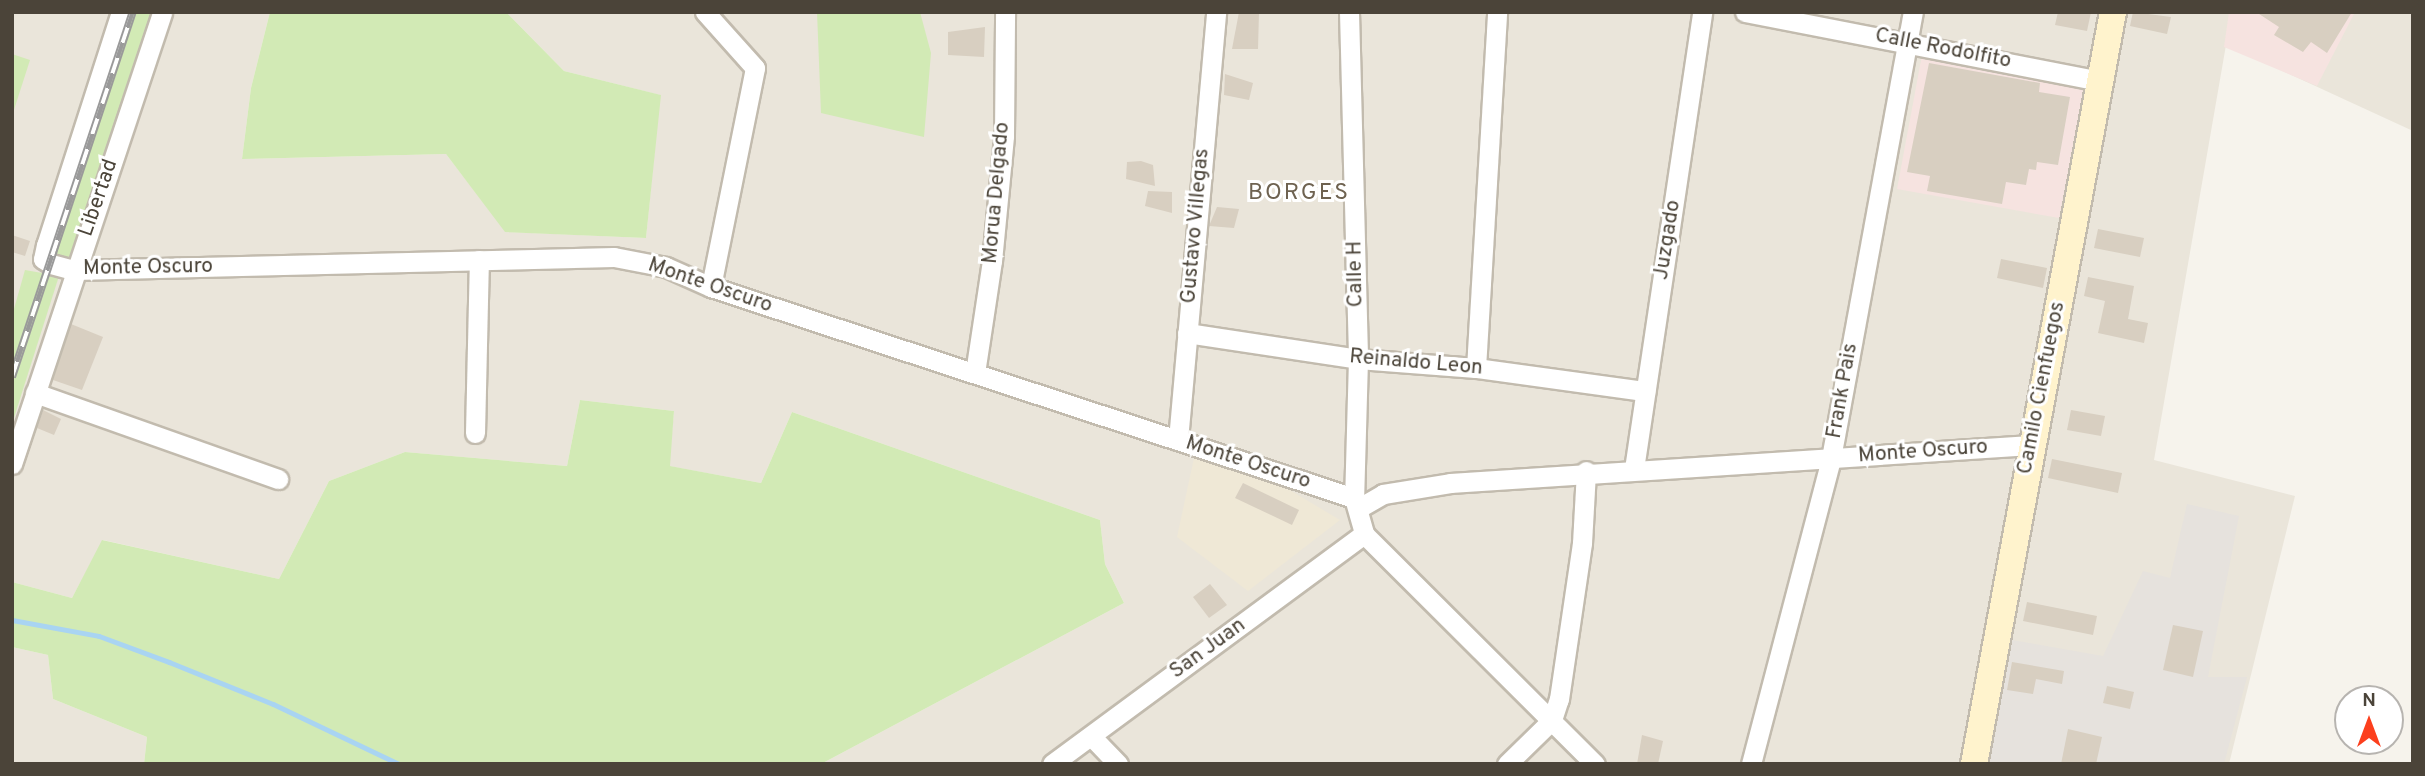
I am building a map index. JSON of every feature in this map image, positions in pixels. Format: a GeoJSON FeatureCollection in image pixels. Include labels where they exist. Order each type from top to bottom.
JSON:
{"type":"FeatureCollection","features":[{"type":"Feature","properties":{"kind":"street","name":"Monte Oscuro"},"geometry":{"type":"LineString","coordinates":[[121,12],[43,255],[51,264],[75,270],[614,257],[666,267],[711,287],[1178,440],[1356,503],[1409,488],[1586,471],[2031,445]]}},
{"type":"Feature","properties":{"kind":"street","name":"Libertad"},"geometry":{"type":"LineString","coordinates":[[12,464],[162,12]]}},
{"type":"Feature","properties":{"kind":"street"},"geometry":{"type":"LineString","coordinates":[[705,12],[755,68],[711,287]]}},
{"type":"Feature","properties":{"kind":"street","name":"Morua Delgado"},"geometry":{"type":"LineString","coordinates":[[975,373],[992,261],[1004,136],[1005,12]]}},
{"type":"Feature","properties":{"kind":"street","name":"Gustavo Villegas"},"geometry":{"type":"LineString","coordinates":[[1178,440],[1216,12]]}},
{"type":"Feature","properties":{"kind":"street","name":"Calle H"},"geometry":{"type":"LineString","coordinates":[[1349,12],[1358,359],[1356,503],[1364,534]]}},
{"type":"Feature","properties":{"kind":"street"},"geometry":{"type":"LineString","coordinates":[[1476,368],[1497,12]]}},
{"type":"Feature","properties":{"kind":"street","name":"Juzgado"},"geometry":{"type":"LineString","coordinates":[[1634,469],[1702,12]]}},
{"type":"Feature","properties":{"kind":"street","name":"Calle Rodolfito"},"geometry":{"type":"LineString","coordinates":[[1745,12],[1907,41],[2100,81]]}},
{"type":"Feature","properties":{"kind":"street","name":"Frank Pais"},"geometry":{"type":"LineString","coordinates":[[1751,764],[1831,458],[1913,12]]}},
{"type":"Feature","properties":{"kind":"street","name":"Camilo Cienfuegos"},"geometry":{"type":"LineString","coordinates":[[1974,764],[2113,12]]}},
{"type":"Feature","properties":{"kind":"street"},"geometry":{"type":"LineString","coordinates":[[475,433],[479,260]]}},
{"type":"Feature","properties":{"kind":"street","name":"Reinaldo Leon"},"geometry":{"type":"LineString","coordinates":[[1186,333],[1358,359],[1476,368],[1645,391]]}},
{"type":"Feature","properties":{"kind":"street"},"geometry":{"type":"LineString","coordinates":[[35,393],[278,479]]}},
{"type":"Feature","properties":{"kind":"street"},"geometry":{"type":"LineString","coordinates":[[1507,764],[1552,720],[1582,542],[1586,471]]}},
{"type":"Feature","properties":{"kind":"street"},"geometry":{"type":"LineString","coordinates":[[1364,534],[1594,764]]}},
{"type":"Feature","properties":{"kind":"street","name":"San Juan"},"geometry":{"type":"LineString","coordinates":[[1052,764],[1364,534]]}},
{"type":"Feature","properties":{"kind":"street"},"geometry":{"type":"LineString","coordinates":[[1091,736],[1118,764]]}},
{"type":"Feature","properties":{"kind":"shaded area"},"geometry":{"type":"Polygon","coordinates":[[[12,12],[270,12],[251,88],[242,159],[446,154],[506,232],[646,238],[660,95],[564,71],[506,12],[2413,12],[2413,131],[2226,45],[2154,460],[2295,496],[2229,764],[821,764],[1124,603],[1105,564],[1100,520],[792,412],[761,483],[669,466],[674,411],[580,400],[567,466],[405,452],[329,481],[279,579],[103,540],[72,598],[12,582],[12,12]]]}},
{"type":"Feature","properties":{"kind":"shaded area"},"geometry":{"type":"Polygon","coordinates":[[[2229,12],[2355,12],[2317,86],[2224,47],[2229,12]]]}},
{"type":"Feature","properties":{"kind":"shaded area"},"geometry":{"type":"Polygon","coordinates":[[[1922,55],[2085,86],[2059,218],[1897,189],[1922,55]]]}},
{"type":"Feature","properties":{"kind":"shaded area"},"geometry":{"type":"Polygon","coordinates":[[[1194,458],[1278,483],[1340,520],[1248,591],[1177,537],[1194,458]]]}},
{"type":"Feature","properties":{"kind":"shaded area"},"geometry":{"type":"Polygon","coordinates":[[[2187,504],[2239,516],[2208,677],[2247,677],[2224,764],[1987,764],[2012,640],[2103,656],[2143,571],[2170,578],[2187,504]]]}},
{"type":"Feature","properties":{"kind":"shaded area"},"geometry":{"type":"Polygon","coordinates":[[[12,647],[48,655],[53,699],[147,737],[144,764],[12,764],[12,647]]]}},
{"type":"Feature","properties":{"kind":"green space"},"geometry":{"type":"Polygon","coordinates":[[[121,12],[162,12],[74,270],[43,255],[121,12]]]}},
{"type":"Feature","properties":{"kind":"green space"},"geometry":{"type":"Polygon","coordinates":[[[270,12],[506,12],[564,71],[661,95],[646,238],[505,232],[446,154],[242,159],[251,88],[270,12]]]}},
{"type":"Feature","properties":{"kind":"green space"},"geometry":{"type":"Polygon","coordinates":[[[817,12],[920,12],[931,53],[924,137],[821,113],[817,12]]]}},
{"type":"Feature","properties":{"kind":"green space"},"geometry":{"type":"Polygon","coordinates":[[[12,54],[30,60],[12,116],[12,54]]]}},
{"type":"Feature","properties":{"kind":"green space"},"geometry":{"type":"Polygon","coordinates":[[[25,270],[59,276],[12,424],[12,316],[25,270]]]}},
{"type":"Feature","properties":{"kind":"green space"},"geometry":{"type":"Polygon","coordinates":[[[580,400],[674,411],[670,466],[761,483],[792,412],[1100,520],[1105,564],[1124,603],[821,764],[144,764],[147,737],[53,699],[48,655],[12,647],[12,582],[72,598],[102,540],[279,579],[329,481],[405,452],[567,466],[580,400]]]}},
{"type":"Feature","properties":{"kind":"building"},"geometry":{"type":"Polygon","coordinates":[[[1239,12],[1259,12],[1258,49],[1232,49],[1239,12]]]}},
{"type":"Feature","properties":{"kind":"building"},"geometry":{"type":"Polygon","coordinates":[[[2058,12],[2091,12],[2087,31],[2055,25],[2058,12]]]}},
{"type":"Feature","properties":{"kind":"building"},"geometry":{"type":"Polygon","coordinates":[[[2133,12],[2171,17],[2167,34],[2130,26],[2133,12]]]}},
{"type":"Feature","properties":{"kind":"building"},"geometry":{"type":"Polygon","coordinates":[[[2256,12],[2352,12],[2327,53],[2311,42],[2303,52],[2274,35],[2279,27],[2256,12]]]}},
{"type":"Feature","properties":{"kind":"building"},"geometry":{"type":"Polygon","coordinates":[[[985,27],[984,57],[948,55],[948,32],[985,27]]]}},
{"type":"Feature","properties":{"kind":"building"},"geometry":{"type":"Polygon","coordinates":[[[1929,63],[2040,83],[2039,92],[2070,97],[2058,165],[2037,162],[2036,170],[2029,169],[2026,185],[2006,182],[2002,204],[1927,191],[1930,176],[1907,172],[1929,63]]]}},
{"type":"Feature","properties":{"kind":"building"},"geometry":{"type":"Polygon","coordinates":[[[1225,74],[1253,83],[1249,100],[1224,95],[1225,74]]]}},
{"type":"Feature","properties":{"kind":"building"},"geometry":{"type":"Polygon","coordinates":[[[1141,161],[1153,165],[1155,186],[1126,179],[1127,162],[1141,161]]]}},
{"type":"Feature","properties":{"kind":"building"},"geometry":{"type":"Polygon","coordinates":[[[1148,191],[1172,192],[1172,213],[1145,206],[1148,191]]]}},
{"type":"Feature","properties":{"kind":"building"},"geometry":{"type":"Polygon","coordinates":[[[1217,207],[1239,209],[1234,228],[1209,226],[1217,207]]]}},
{"type":"Feature","properties":{"kind":"building"},"geometry":{"type":"Polygon","coordinates":[[[2098,229],[2144,238],[2140,257],[2094,248],[2098,229]]]}},
{"type":"Feature","properties":{"kind":"building"},"geometry":{"type":"Polygon","coordinates":[[[12,235],[30,241],[25,256],[12,252],[12,235]]]}},
{"type":"Feature","properties":{"kind":"building"},"geometry":{"type":"Polygon","coordinates":[[[2001,259],[2047,268],[2043,288],[1997,278],[2001,259]]]}},
{"type":"Feature","properties":{"kind":"building"},"geometry":{"type":"Polygon","coordinates":[[[2088,277],[2134,286],[2128,319],[2148,323],[2144,343],[2098,333],[2105,301],[2084,296],[2088,277]]]}},
{"type":"Feature","properties":{"kind":"building"},"geometry":{"type":"Polygon","coordinates":[[[71,324],[103,337],[82,390],[53,380],[71,324]]]}},
{"type":"Feature","properties":{"kind":"building"},"geometry":{"type":"Polygon","coordinates":[[[43,410],[61,419],[54,435],[37,428],[43,410]]]}},
{"type":"Feature","properties":{"kind":"building"},"geometry":{"type":"Polygon","coordinates":[[[2071,410],[2105,416],[2101,436],[2067,430],[2071,410]]]}},
{"type":"Feature","properties":{"kind":"building"},"geometry":{"type":"Polygon","coordinates":[[[2052,459],[2122,473],[2118,493],[2048,478],[2052,459]]]}},
{"type":"Feature","properties":{"kind":"building"},"geometry":{"type":"Polygon","coordinates":[[[1243,483],[1299,510],[1292,525],[1235,498],[1243,483]]]}},
{"type":"Feature","properties":{"kind":"building"},"geometry":{"type":"Polygon","coordinates":[[[1210,584],[1227,605],[1209,618],[1193,597],[1210,584]]]}},
{"type":"Feature","properties":{"kind":"building"},"geometry":{"type":"Polygon","coordinates":[[[2027,602],[2097,616],[2093,635],[2023,621],[2027,602]]]}},
{"type":"Feature","properties":{"kind":"building"},"geometry":{"type":"Polygon","coordinates":[[[2173,625],[2203,631],[2193,677],[2163,670],[2173,625]]]}},
{"type":"Feature","properties":{"kind":"building"},"geometry":{"type":"Polygon","coordinates":[[[2012,662],[2064,671],[2062,684],[2036,679],[2033,694],[2007,690],[2012,662]]]}},
{"type":"Feature","properties":{"kind":"building"},"geometry":{"type":"Polygon","coordinates":[[[2107,686],[2134,692],[2130,709],[2103,703],[2107,686]]]}},
{"type":"Feature","properties":{"kind":"building"},"geometry":{"type":"Polygon","coordinates":[[[2068,729],[2102,737],[2096,764],[2061,764],[2068,729]]]}},
{"type":"Feature","properties":{"kind":"building"},"geometry":{"type":"Polygon","coordinates":[[[1642,735],[1663,741],[1658,764],[1637,764],[1642,735]]]}},
{"type":"Feature","properties":{"kind":"waterway"},"geometry":{"type":"LineString","coordinates":[[12,620],[99,636],[169,662],[273,704],[399,764]]}},
{"type":"Feature","properties":{"kind":"railway"},"geometry":{"type":"LineString","coordinates":[[12,377],[133,12]]}},
{"type":"Feature","properties":{"kind":"district","name":"BORGES"},"geometry":{"type":"Point","coordinates":[1299,194]}}]}
